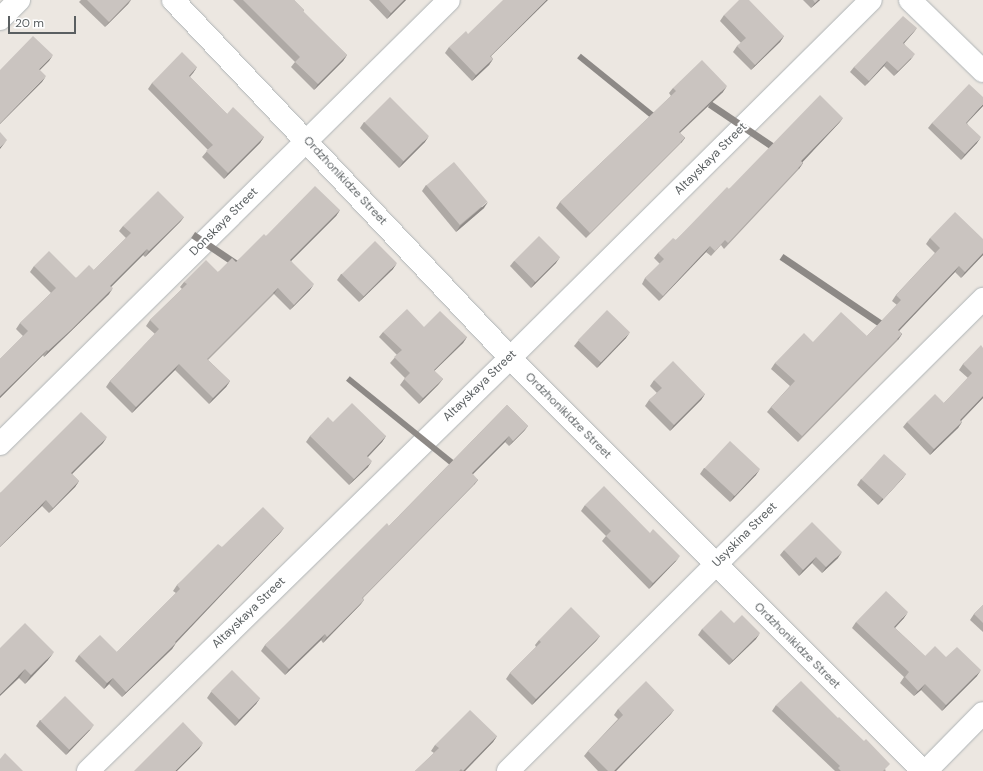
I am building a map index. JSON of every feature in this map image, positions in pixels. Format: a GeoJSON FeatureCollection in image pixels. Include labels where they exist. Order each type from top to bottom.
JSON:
{"type":"FeatureCollection","features":[{"type":"Feature","properties":{"kind":"street"},"geometry":{"type":"LineString","coordinates":[[0,19],[19,0]]}},
{"type":"Feature","properties":{"kind":"street","name":"Ordzhonikidze Street"},"geometry":{"type":"LineString","coordinates":[[172,0],[510,358],[924,771]]}},
{"type":"Feature","properties":{"kind":"street","name":"Donskaya Street"},"geometry":{"type":"LineString","coordinates":[[0,444],[448,0]]}},
{"type":"Feature","properties":{"kind":"street","name":"Altayskaya Street"},"geometry":{"type":"LineString","coordinates":[[88,771],[510,358],[871,0]]}},
{"type":"Feature","properties":{"kind":"street"},"geometry":{"type":"LineString","coordinates":[[910,0],[983,71]]}},
{"type":"Feature","properties":{"kind":"street","name":"Usyskina Street"},"geometry":{"type":"LineString","coordinates":[[508,771],[983,299]]}},
{"type":"Feature","properties":{"kind":"street"},"geometry":{"type":"LineString","coordinates":[[924,771],[983,713]]}},
{"type":"Feature","properties":{"kind":"building"},"geometry":{"type":"Polygon","coordinates":[[[87,0],[130,0],[109,22],[87,0]]]}},
{"type":"Feature","properties":{"kind":"building"},"geometry":{"type":"Polygon","coordinates":[[[243,0],[294,0],[347,55],[318,84],[295,62],[300,57],[243,0]]]}},
{"type":"Feature","properties":{"kind":"building"},"geometry":{"type":"Polygon","coordinates":[[[379,0],[404,0],[391,13],[379,0]]]}},
{"type":"Feature","properties":{"kind":"building"},"geometry":{"type":"Polygon","coordinates":[[[503,0],[546,0],[490,56],[493,59],[476,75],[449,47],[466,31],[468,34],[503,0]]]}},
{"type":"Feature","properties":{"kind":"building"},"geometry":{"type":"Polygon","coordinates":[[[739,0],[749,0],[784,36],[755,65],[737,46],[746,38],[724,15],[739,0]]]}},
{"type":"Feature","properties":{"kind":"building"},"geometry":{"type":"Polygon","coordinates":[[[903,16],[917,28],[903,43],[915,54],[898,71],[887,61],[869,81],[854,67],[903,16]]]}},
{"type":"Feature","properties":{"kind":"building"},"geometry":{"type":"Polygon","coordinates":[[[33,36],[53,55],[39,69],[46,76],[0,123],[0,70],[33,36]]]}},
{"type":"Feature","properties":{"kind":"building"},"geometry":{"type":"Polygon","coordinates":[[[182,52],[197,67],[189,76],[227,114],[233,107],[264,137],[228,173],[206,151],[213,145],[152,83],[182,52]]]}},
{"type":"Feature","properties":{"kind":"building"},"geometry":{"type":"Polygon","coordinates":[[[702,60],[727,86],[679,132],[685,138],[590,233],[560,202],[676,91],[673,88],[702,60]]]}},
{"type":"Feature","properties":{"kind":"building"},"geometry":{"type":"Polygon","coordinates":[[[969,84],[983,97],[983,104],[966,123],[981,137],[965,154],[932,123],[969,84]]]}},
{"type":"Feature","properties":{"kind":"building"},"geometry":{"type":"Polygon","coordinates":[[[820,95],[843,118],[801,161],[803,163],[728,243],[725,240],[715,251],[710,246],[663,296],[645,278],[664,259],[658,253],[673,238],[676,240],[727,187],[729,189],[820,95]]]}},
{"type":"Feature","properties":{"kind":"building"},"geometry":{"type":"Polygon","coordinates":[[[390,97],[429,136],[403,161],[365,122],[390,97]]]}},
{"type":"Feature","properties":{"kind":"building"},"geometry":{"type":"Polygon","coordinates":[[[0,132],[7,140],[0,147],[0,132]]]}},
{"type":"Feature","properties":{"kind":"building"},"geometry":{"type":"Polygon","coordinates":[[[454,162],[487,202],[460,225],[426,185],[454,162]]]}},
{"type":"Feature","properties":{"kind":"building"},"geometry":{"type":"Polygon","coordinates":[[[315,186],[340,210],[290,260],[314,284],[294,305],[278,288],[207,359],[230,381],[213,398],[179,364],[136,407],[110,381],[159,329],[150,320],[187,284],[184,282],[206,260],[218,272],[232,258],[236,262],[264,234],[266,236],[315,186]]]}},
{"type":"Feature","properties":{"kind":"building"},"geometry":{"type":"Polygon","coordinates":[[[158,191],[184,217],[149,251],[147,249],[110,286],[113,288],[71,330],[48,351],[47,350],[0,396],[0,359],[28,331],[20,323],[56,288],[34,266],[49,251],[76,278],[89,265],[94,270],[131,233],[123,226],[158,191]]]}},
{"type":"Feature","properties":{"kind":"building"},"geometry":{"type":"Polygon","coordinates":[[[955,212],[983,239],[983,253],[965,272],[959,266],[898,330],[902,334],[802,436],[771,407],[795,381],[775,363],[804,333],[813,342],[841,312],[867,336],[901,300],[896,295],[940,248],[930,238],[955,212]]]}},
{"type":"Feature","properties":{"kind":"building"},"geometry":{"type":"Polygon","coordinates":[[[539,236],[560,257],[535,282],[514,261],[539,236]]]}},
{"type":"Feature","properties":{"kind":"building"},"geometry":{"type":"Polygon","coordinates":[[[375,241],[397,263],[364,296],[342,274],[375,241]]]}},
{"type":"Feature","properties":{"kind":"building"},"geometry":{"type":"Polygon","coordinates":[[[407,309],[424,327],[440,311],[467,337],[434,370],[443,379],[423,398],[404,379],[410,373],[394,357],[402,350],[383,332],[407,309]]]}},
{"type":"Feature","properties":{"kind":"building"},"geometry":{"type":"Polygon","coordinates":[[[607,310],[630,332],[601,362],[578,340],[607,310]]]}},
{"type":"Feature","properties":{"kind":"building"},"geometry":{"type":"Polygon","coordinates":[[[981,345],[983,348],[983,396],[960,420],[962,422],[934,449],[907,422],[935,394],[944,403],[972,373],[963,364],[981,345]]]}},
{"type":"Feature","properties":{"kind":"building"},"geometry":{"type":"Polygon","coordinates":[[[673,361],[705,394],[674,425],[649,400],[662,388],[654,380],[673,361]]]}},
{"type":"Feature","properties":{"kind":"building"},"geometry":{"type":"Polygon","coordinates":[[[352,403],[386,436],[367,456],[372,461],[354,479],[310,436],[328,417],[333,422],[352,403]]]}},
{"type":"Feature","properties":{"kind":"building"},"geometry":{"type":"Polygon","coordinates":[[[507,405],[528,426],[513,441],[509,436],[472,473],[478,480],[362,598],[364,600],[327,637],[325,634],[289,669],[265,645],[387,523],[389,526],[507,405]]]}},
{"type":"Feature","properties":{"kind":"building"},"geometry":{"type":"Polygon","coordinates":[[[81,412],[107,437],[71,473],[79,481],[53,508],[46,500],[0,546],[0,493],[81,412]]]}},
{"type":"Feature","properties":{"kind":"building"},"geometry":{"type":"Polygon","coordinates":[[[730,441],[760,469],[735,496],[705,468],[730,441]]]}},
{"type":"Feature","properties":{"kind":"building"},"geometry":{"type":"Polygon","coordinates":[[[884,454],[906,474],[884,499],[861,479],[884,454]]]}},
{"type":"Feature","properties":{"kind":"building"},"geometry":{"type":"Polygon","coordinates":[[[604,486],[650,533],[653,529],[680,556],[653,583],[606,536],[611,531],[585,505],[604,486]]]}},
{"type":"Feature","properties":{"kind":"building"},"geometry":{"type":"Polygon","coordinates":[[[263,507],[284,528],[175,642],[176,643],[126,692],[113,678],[107,683],[79,655],[100,635],[117,652],[180,589],[177,585],[218,544],[222,547],[263,507]]]}},
{"type":"Feature","properties":{"kind":"building"},"geometry":{"type":"Polygon","coordinates":[[[812,522],[842,552],[826,567],[816,557],[803,570],[784,550],[812,522]]]}},
{"type":"Feature","properties":{"kind":"building"},"geometry":{"type":"Polygon","coordinates":[[[886,591],[908,612],[894,627],[925,656],[935,646],[946,657],[957,647],[981,670],[946,705],[925,684],[918,691],[905,677],[909,672],[856,622],[886,591]]]}},
{"type":"Feature","properties":{"kind":"building"},"geometry":{"type":"Polygon","coordinates":[[[983,605],[983,623],[974,614],[983,605]]]}},
{"type":"Feature","properties":{"kind":"building"},"geometry":{"type":"Polygon","coordinates":[[[571,607],[600,636],[536,699],[510,673],[541,642],[539,640],[571,607]]]}},
{"type":"Feature","properties":{"kind":"building"},"geometry":{"type":"Polygon","coordinates":[[[721,610],[734,623],[742,615],[760,633],[733,660],[702,629],[721,610]]]}},
{"type":"Feature","properties":{"kind":"building"},"geometry":{"type":"Polygon","coordinates":[[[25,623],[54,652],[31,675],[25,669],[0,694],[0,648],[25,623]]]}},
{"type":"Feature","properties":{"kind":"building"},"geometry":{"type":"Polygon","coordinates":[[[232,670],[260,698],[239,719],[211,691],[232,670]]]}},
{"type":"Feature","properties":{"kind":"building"},"geometry":{"type":"Polygon","coordinates":[[[646,681],[674,710],[614,771],[608,771],[588,751],[623,715],[618,709],[646,681]]]}},
{"type":"Feature","properties":{"kind":"building"},"geometry":{"type":"Polygon","coordinates":[[[801,681],[838,718],[839,717],[864,741],[866,739],[890,764],[883,771],[841,771],[838,768],[840,766],[776,705],[801,681]]]}},
{"type":"Feature","properties":{"kind":"building"},"geometry":{"type":"Polygon","coordinates":[[[65,696],[94,725],[69,750],[40,721],[65,696]]]}},
{"type":"Feature","properties":{"kind":"building"},"geometry":{"type":"Polygon","coordinates":[[[470,710],[497,736],[463,771],[461,769],[459,771],[415,771],[439,748],[435,745],[470,710]]]}},
{"type":"Feature","properties":{"kind":"building"},"geometry":{"type":"Polygon","coordinates":[[[183,722],[203,743],[175,771],[134,771],[183,722]]]}},
{"type":"Feature","properties":{"kind":"building"},"geometry":{"type":"Polygon","coordinates":[[[5,753],[23,771],[0,771],[0,759],[5,753]]]}}]}
